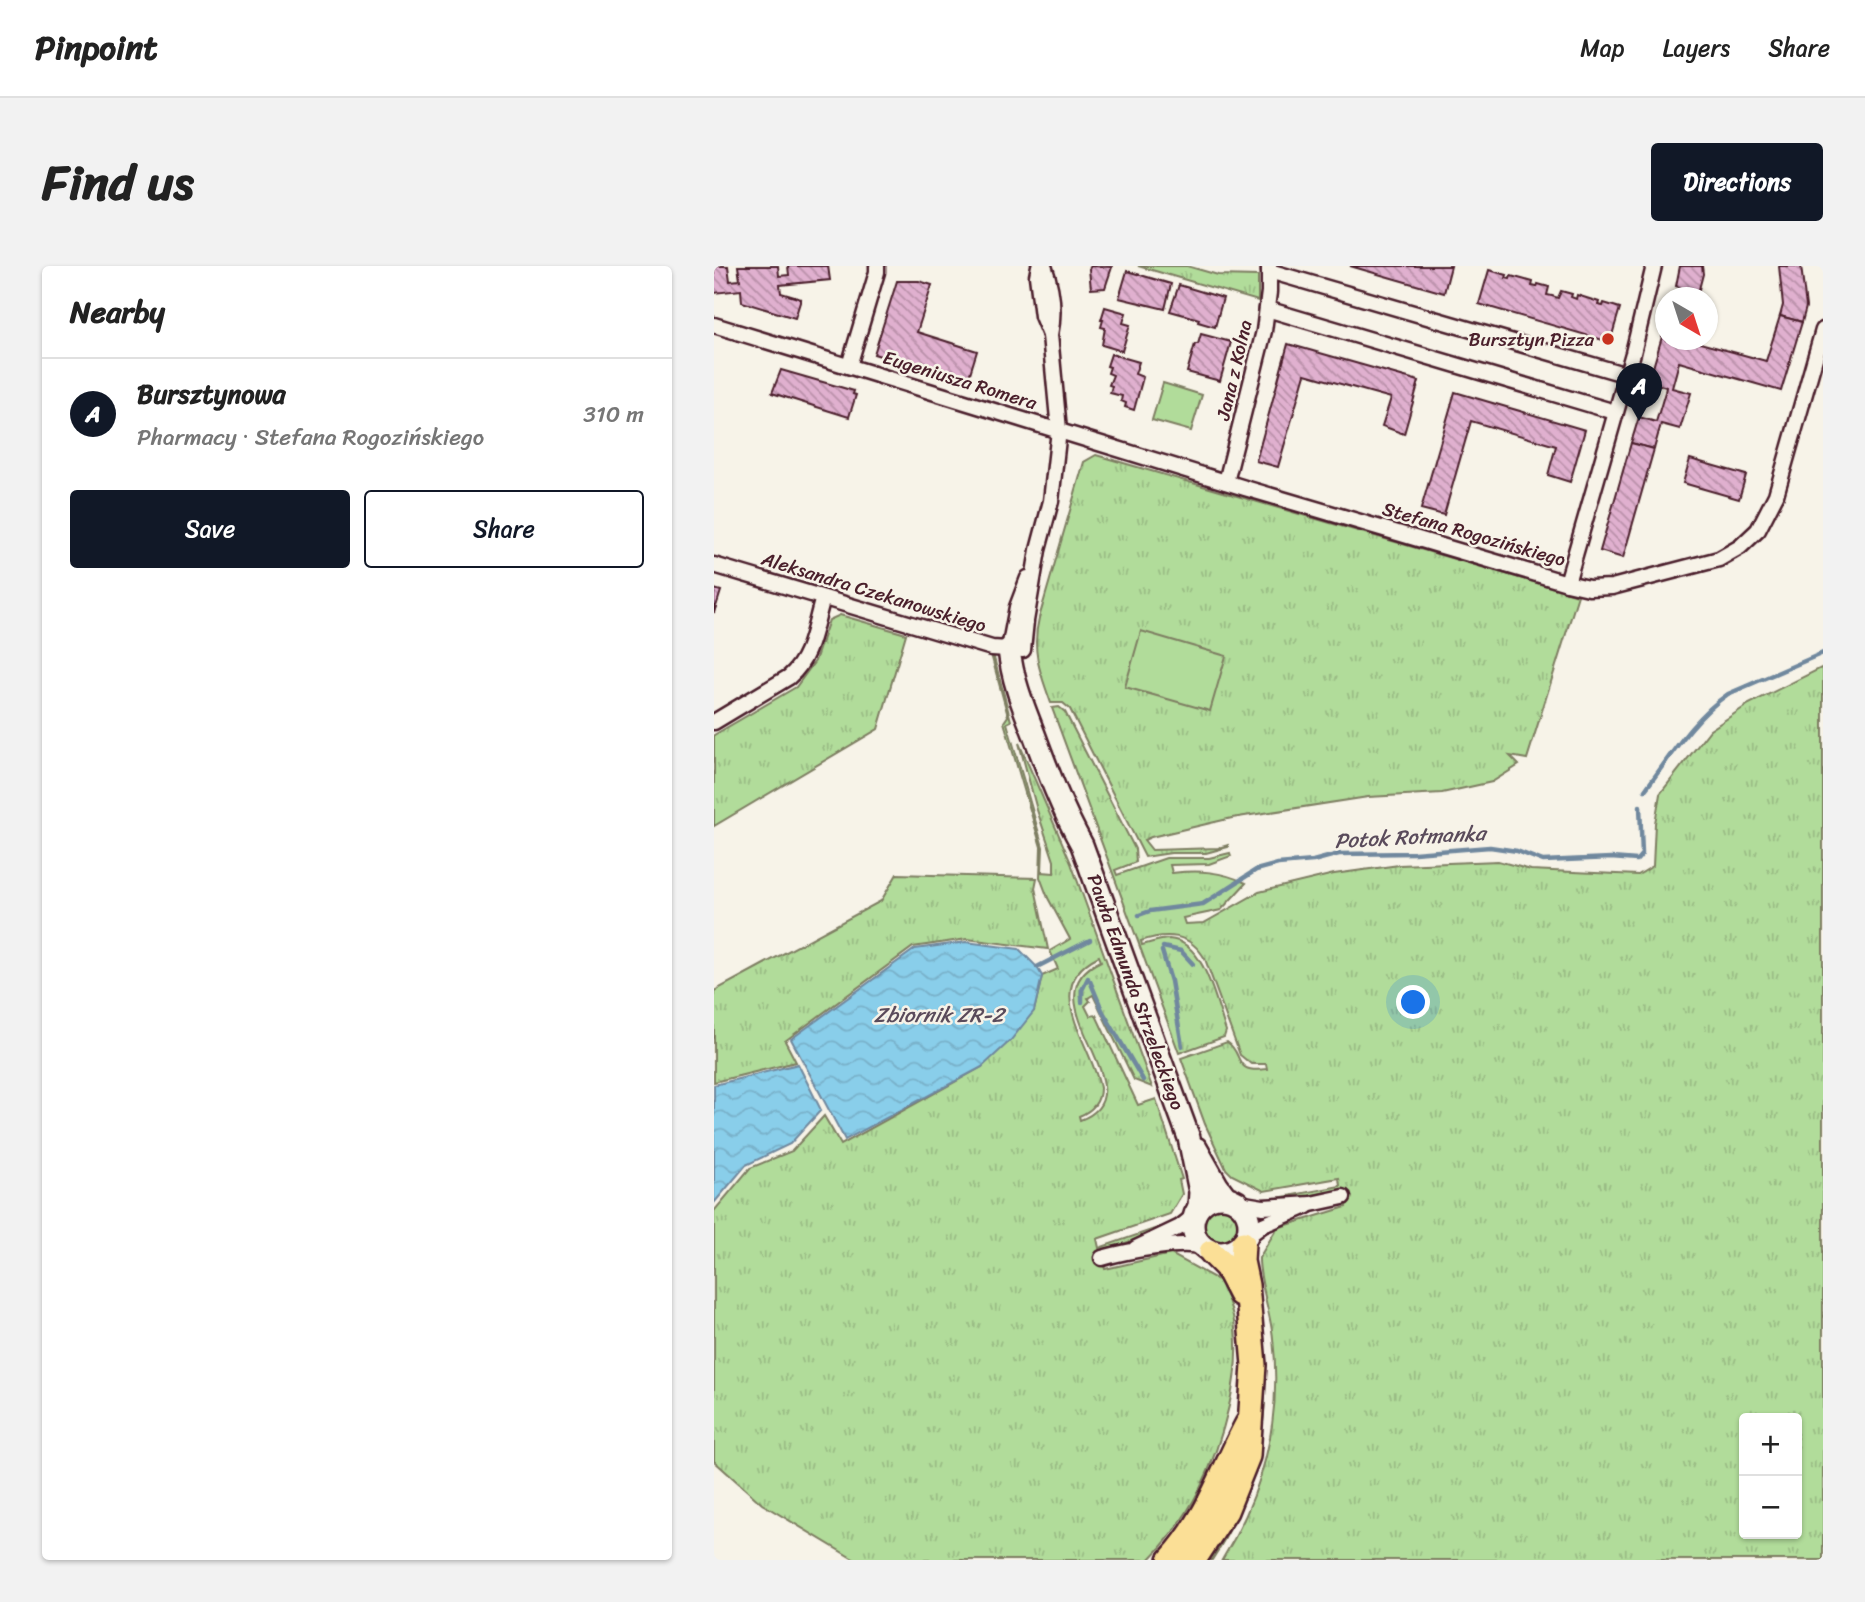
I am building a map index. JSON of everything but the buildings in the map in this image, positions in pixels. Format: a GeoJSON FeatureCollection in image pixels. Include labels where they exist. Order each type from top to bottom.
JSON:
{"type":"FeatureCollection","features":[{"type":"Feature","properties":{"kind":"main road","name":"Pawła Edmunda Strzeleckiego"},"geometry":{"type":"LineString","coordinates":[[1016,650],[1029,678],[1073,800],[1082,845],[1189,1138],[1199,1187],[1196,1211]]}},
{"type":"Feature","properties":{"kind":"main road","name":"Pawła Edmunda Strzeleckiego"},"geometry":{"type":"LineString","coordinates":[[1189,1138],[1217,1185],[1233,1200]]}},
{"type":"Feature","properties":{"kind":"main road"},"geometry":{"type":"LineString","coordinates":[[1194,1560],[1215,1530],[1242,1476],[1248,1456],[1254,1365],[1247,1285],[1242,1261],[1249,1218],[1233,1200],[1211,1198],[1196,1211],[1193,1228],[1195,1236],[1226,1267],[1247,1306]]}},
{"type":"Feature","properties":{"kind":"main road"},"geometry":{"type":"LineString","coordinates":[[1207,1250],[1231,1252],[1245,1240]]}},
{"type":"Feature","properties":{"kind":"main road"},"geometry":{"type":"LineString","coordinates":[[1170,1560],[1205,1513],[1250,1418]]}},
{"type":"Feature","properties":{"kind":"street"},"geometry":{"type":"LineString","coordinates":[[849,366],[877,266]]}},
{"type":"Feature","properties":{"kind":"street","name":"Pawła Edmunda Strzeleckiego"},"geometry":{"type":"LineString","coordinates":[[1016,650],[1026,621],[1038,550],[1051,501],[1059,430],[1050,335],[1054,317],[1048,276],[1041,266]]}},
{"type":"Feature","properties":{"kind":"street","name":"Stefana Rogozińskiego"},"geometry":{"type":"LineString","coordinates":[[1059,430],[1567,583],[1627,375],[1654,266]]}},
{"type":"Feature","properties":{"kind":"street"},"geometry":{"type":"LineString","coordinates":[[1269,269],[1627,375]]}},
{"type":"Feature","properties":{"kind":"street","name":"Jana z Kolna"},"geometry":{"type":"LineString","coordinates":[[1226,482],[1261,345],[1267,309],[1269,269]]}},
{"type":"Feature","properties":{"kind":"street"},"geometry":{"type":"LineString","coordinates":[[1267,309],[1615,412]]}},
{"type":"Feature","properties":{"kind":"street","name":"Eugeniusza Romera"},"geometry":{"type":"LineString","coordinates":[[714,325],[1059,430]]}},
{"type":"Feature","properties":{"kind":"street"},"geometry":{"type":"LineString","coordinates":[[1567,583],[1601,589],[1631,583],[1719,559],[1749,540],[1765,519],[1776,495],[1823,330]]}},
{"type":"Feature","properties":{"kind":"street","name":"Aleksandra Czekanowskiego"},"geometry":{"type":"LineString","coordinates":[[714,565],[992,648],[1016,650]]}},
{"type":"Feature","properties":{"kind":"street"},"geometry":{"type":"LineString","coordinates":[[714,722],[799,669],[808,650],[823,598]]}},
{"type":"Feature","properties":{"kind":"street"},"geometry":{"type":"LineString","coordinates":[[1233,1200],[1257,1208],[1311,1204],[1343,1197]]}},
{"type":"Feature","properties":{"kind":"street"},"geometry":{"type":"LineString","coordinates":[[1245,1240],[1263,1225],[1311,1204]]}},
{"type":"Feature","properties":{"kind":"street"},"geometry":{"type":"LineString","coordinates":[[1132,1250],[1156,1236],[1180,1227],[1196,1211]]}},
{"type":"Feature","properties":{"kind":"street"},"geometry":{"type":"LineString","coordinates":[[1102,1258],[1132,1250],[1191,1243],[1207,1250]]}},
{"type":"Feature","properties":{"kind":"green space"},"geometry":{"type":"Polygon","coordinates":[[[1138,266],[1187,266],[1218,275],[1258,276],[1258,301],[1138,266]]]}},
{"type":"Feature","properties":{"kind":"green space"},"geometry":{"type":"Polygon","coordinates":[[[1163,383],[1202,395],[1191,431],[1152,420],[1163,383]]]}},
{"type":"Feature","properties":{"kind":"green space"},"geometry":{"type":"Polygon","coordinates":[[[1096,455],[1578,595],[1527,759],[1510,756],[1519,765],[1492,782],[1442,793],[1368,797],[1232,818],[1151,837],[1144,840],[1152,850],[1228,847],[1206,853],[1171,853],[1145,857],[1070,709],[1063,703],[1051,703],[1036,651],[1039,618],[1084,462],[1096,455]]]}},
{"type":"Feature","properties":{"kind":"green space"},"geometry":{"type":"Polygon","coordinates":[[[840,615],[906,634],[878,729],[714,826],[714,735],[796,687],[815,661],[829,620],[840,615]]]}},
{"type":"Feature","properties":{"kind":"green space"},"geometry":{"type":"Polygon","coordinates":[[[1141,631],[1226,656],[1210,711],[1125,687],[1141,631]]]}},
{"type":"Feature","properties":{"kind":"green space"},"geometry":{"type":"Polygon","coordinates":[[[992,658],[1011,721],[1007,723],[1043,847],[1042,872],[1054,873],[1054,861],[1019,743],[1071,863],[1152,1087],[1134,1080],[1093,995],[1088,998],[1090,1001],[1085,1006],[1090,1016],[1096,1015],[1138,1105],[1156,1099],[1182,1179],[1179,1180],[1182,1194],[1170,1214],[1097,1239],[1099,1248],[1160,1227],[1164,1229],[1100,1252],[1105,1269],[1171,1254],[1220,1281],[1235,1327],[1236,1361],[1231,1395],[1217,1449],[1200,1489],[1178,1526],[1149,1560],[855,1560],[762,1504],[714,1461],[714,1211],[750,1168],[792,1151],[824,1116],[841,1145],[982,1067],[1034,1011],[1042,976],[1058,969],[1050,951],[1070,939],[1040,877],[1041,847],[1004,722],[1008,716],[992,658]],[[1099,956],[1081,968],[1072,983],[1070,999],[1074,1017],[1100,1088],[1097,1102],[1079,1116],[1080,1120],[1099,1107],[1104,1088],[1099,1067],[1080,1020],[1075,997],[1081,977],[1101,961],[1099,956]]]}},
{"type":"Feature","properties":{"kind":"green space"},"geometry":{"type":"Polygon","coordinates":[[[1823,667],[1823,1560],[1222,1560],[1237,1534],[1259,1481],[1272,1425],[1275,1396],[1273,1338],[1259,1258],[1277,1228],[1346,1207],[1341,1190],[1274,1202],[1278,1198],[1340,1186],[1339,1178],[1264,1191],[1232,1175],[1226,1169],[1205,1124],[1181,1058],[1227,1042],[1243,1066],[1248,1069],[1267,1069],[1266,1064],[1251,1064],[1240,1055],[1205,959],[1199,950],[1177,937],[1160,936],[1141,941],[1142,945],[1169,939],[1181,942],[1192,950],[1207,975],[1226,1031],[1224,1037],[1179,1053],[1052,708],[1059,707],[1065,712],[1135,849],[1136,862],[1115,870],[1117,875],[1166,858],[1209,858],[1230,853],[1231,856],[1209,864],[1170,865],[1172,873],[1210,872],[1246,883],[1221,910],[1183,918],[1185,924],[1204,923],[1259,892],[1334,874],[1399,865],[1498,861],[1531,870],[1638,875],[1653,866],[1655,823],[1660,794],[1710,730],[1749,704],[1823,667]]]}},
{"type":"Feature","properties":{"kind":"green space"},"geometry":{"type":"Polygon","coordinates":[[[897,874],[1037,878],[1035,888],[1048,949],[967,939],[913,947],[785,1041],[796,1062],[714,1082],[714,991],[881,901],[897,874]]]}},
{"type":"Feature","properties":{"kind":"green space"},"geometry":{"type":"Polygon","coordinates":[[[1221,1207],[1234,1212],[1239,1225],[1234,1238],[1221,1243],[1208,1238],[1203,1225],[1208,1212],[1221,1207]]]}},
{"type":"Feature","properties":{"kind":"green space"},"geometry":{"type":"Polygon","coordinates":[[[1255,1286],[1265,1359],[1262,1428],[1256,1461],[1246,1494],[1231,1527],[1212,1560],[1203,1560],[1228,1521],[1255,1286]]]}},
{"type":"Feature","properties":{"kind":"water","name":"Zbiornik ZR-2"},"geometry":{"type":"Polygon","coordinates":[[[966,942],[1019,949],[1037,967],[1042,976],[1034,1011],[1011,1040],[982,1067],[845,1140],[791,1039],[915,949],[966,942]]]}},
{"type":"Feature","properties":{"kind":"water"},"geometry":{"type":"Polygon","coordinates":[[[798,1064],[821,1110],[790,1144],[746,1165],[714,1203],[714,1085],[798,1064]]]}},
{"type":"Feature","properties":{"kind":"waterway","name":"Potok Rotmanka"},"geometry":{"type":"LineString","coordinates":[[1645,790],[1683,739],[1715,704],[1728,694],[1823,653]]}},
{"type":"Feature","properties":{"kind":"waterway","name":"Potok Rotmanka"},"geometry":{"type":"LineString","coordinates":[[1139,915],[1203,904],[1256,870],[1339,854],[1414,853],[1490,847],[1517,851],[1543,861],[1611,858],[1637,860],[1642,854],[1640,806]]}},
{"type":"Feature","properties":{"kind":"waterway","name":"Potok Rotmanka"},"geometry":{"type":"LineString","coordinates":[[1037,967],[1090,940]]}},
{"type":"Feature","properties":{"kind":"waterway"},"geometry":{"type":"LineString","coordinates":[[1163,947],[1181,951],[1193,964]]}},
{"type":"Feature","properties":{"kind":"waterway"},"geometry":{"type":"LineString","coordinates":[[1162,951],[1171,981],[1182,1046]]}},
{"type":"Feature","properties":{"kind":"waterway"},"geometry":{"type":"LineString","coordinates":[[1082,1002],[1082,990],[1088,978]]}},
{"type":"Feature","properties":{"kind":"waterway"},"geometry":{"type":"LineString","coordinates":[[1090,981],[1103,1012],[1143,1080]]}},
{"type":"Feature","properties":{"kind":"place","name":"Bursztyn Pizza"},"geometry":{"type":"Point","coordinates":[1608,339]}},
{"type":"Feature","properties":{"kind":"place","name":"Bursztynowa"},"geometry":{"type":"Point","coordinates":[1639,421]}}]}
